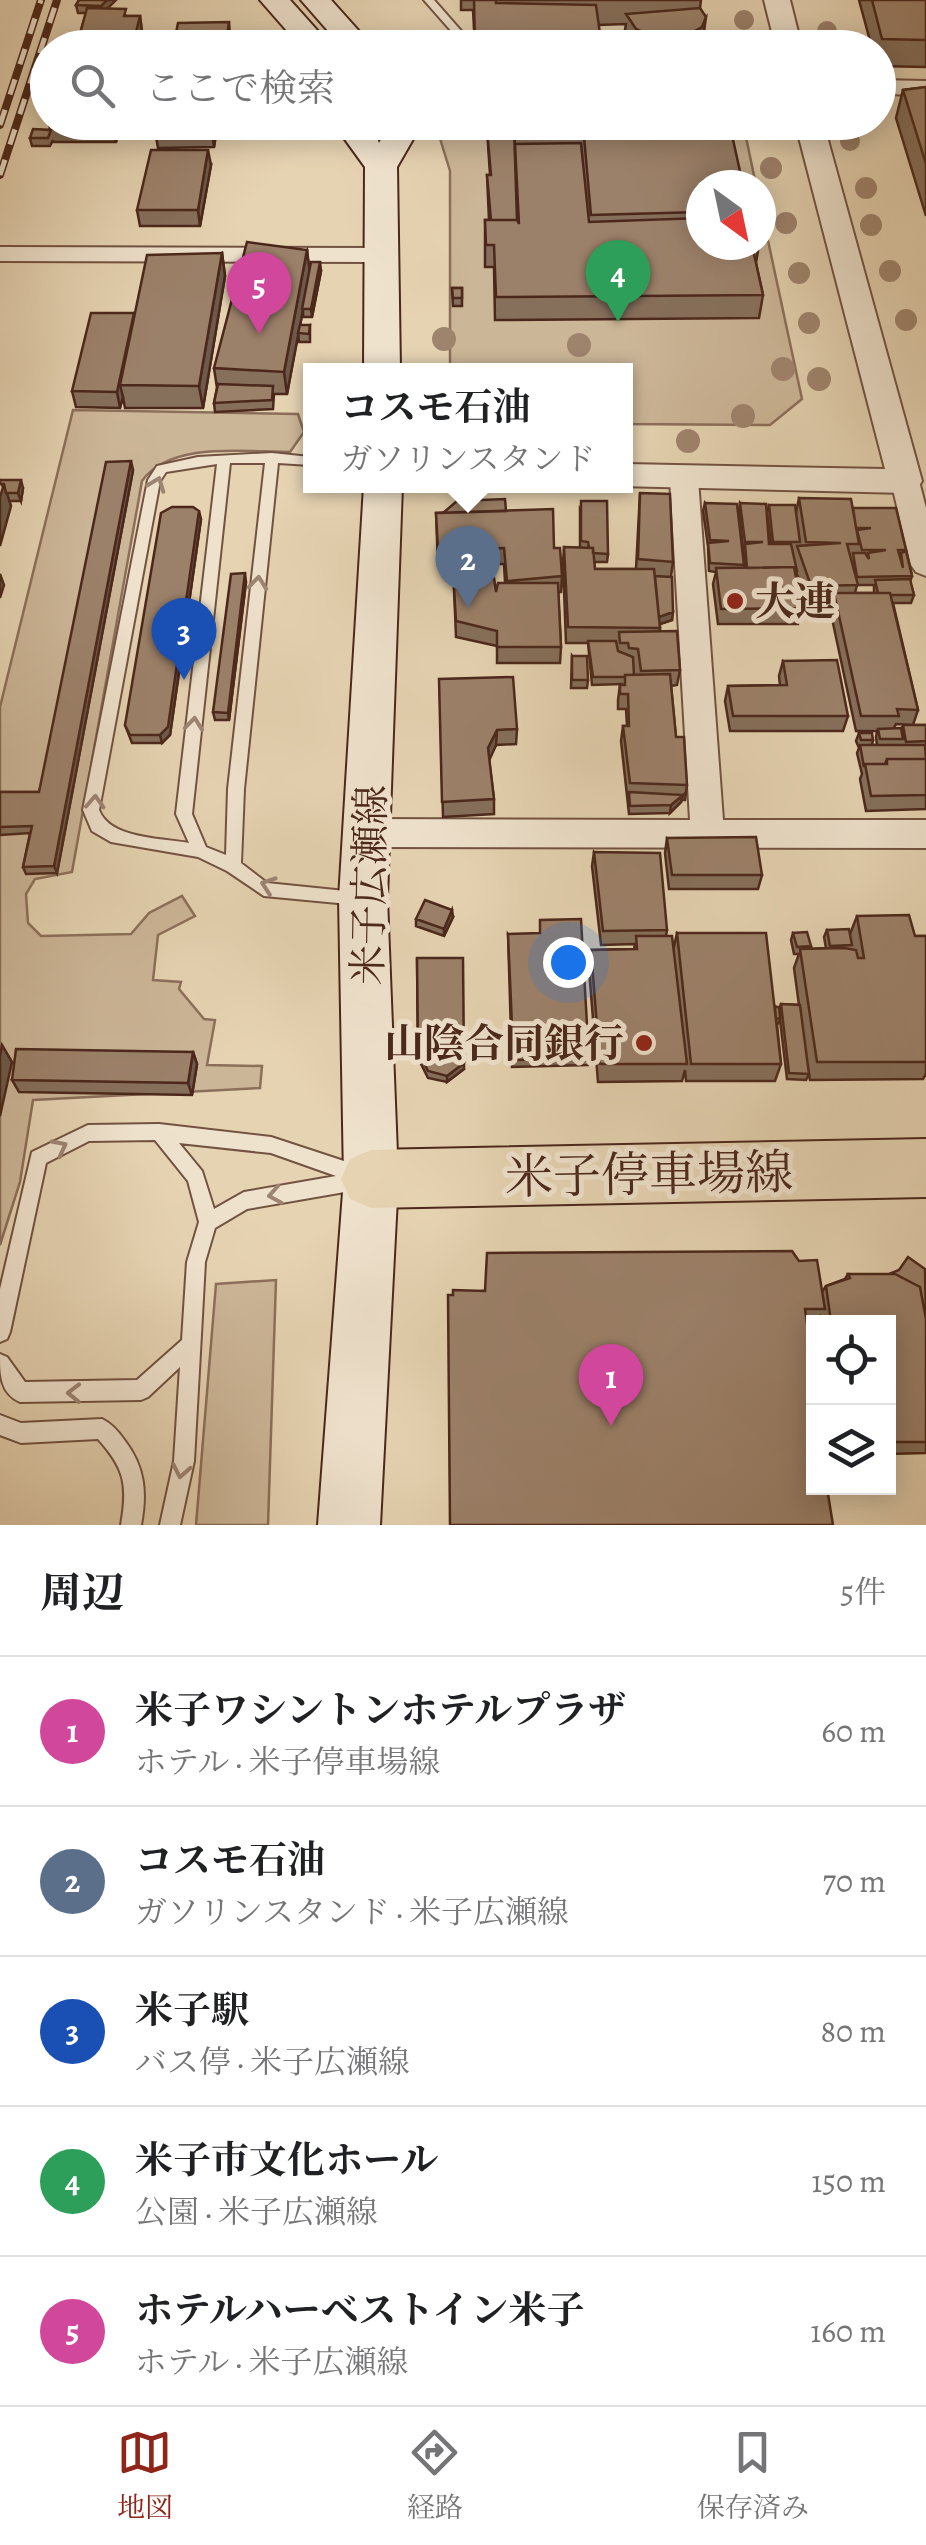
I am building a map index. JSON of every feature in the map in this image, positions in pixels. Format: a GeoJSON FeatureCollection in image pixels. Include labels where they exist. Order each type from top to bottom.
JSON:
{"type":"FeatureCollection","features":[{"type":"Feature","properties":{"kind":"main road"},"geometry":{"type":"LineString","coordinates":[[274,0],[302,30]]}},
{"type":"Feature","properties":{"kind":"main road"},"geometry":{"type":"LineString","coordinates":[[314,0],[343,30]]}},
{"type":"Feature","properties":{"kind":"main road"},"geometry":{"type":"LineString","coordinates":[[361,140],[382,168]]}},
{"type":"Feature","properties":{"kind":"main road"},"geometry":{"type":"LineString","coordinates":[[382,363],[382,168],[397,140]]}},
{"type":"Feature","properties":{"kind":"main road","name":"米子広瀬線"},"geometry":{"type":"LineString","coordinates":[[350,1525],[371,1179],[364,898],[383,493]]}},
{"type":"Feature","properties":{"kind":"main road","name":"米子停車場線"},"geometry":{"type":"LineString","coordinates":[[371,1179],[926,1168]]}},
{"type":"Feature","properties":{"kind":"street"},"geometry":{"type":"LineString","coordinates":[[777,0],[785,30]]}},
{"type":"Feature","properties":{"kind":"street"},"geometry":{"type":"LineString","coordinates":[[896,87],[926,88]]}},
{"type":"Feature","properties":{"kind":"street"},"geometry":{"type":"LineString","coordinates":[[815,140],[915,482],[926,565]]}},
{"type":"Feature","properties":{"kind":"street"},"geometry":{"type":"LineString","coordinates":[[0,254],[380,255]]}},
{"type":"Feature","properties":{"kind":"street"},"geometry":{"type":"LineString","coordinates":[[633,476],[915,482]]}},
{"type":"Feature","properties":{"kind":"street"},"geometry":{"type":"LineString","coordinates":[[684,479],[707,832]]}},
{"type":"Feature","properties":{"kind":"street"},"geometry":{"type":"LineString","coordinates":[[368,833],[926,834]]}},
{"type":"Feature","properties":{"kind":"lane"},"geometry":{"type":"LineString","coordinates":[[429,0],[455,30]]}},
{"type":"Feature","properties":{"kind":"lane"},"geometry":{"type":"LineString","coordinates":[[233,866],[236,789],[272,458]]}},
{"type":"Feature","properties":{"kind":"lane"},"geometry":{"type":"LineString","coordinates":[[303,460],[182,462],[162,468],[154,480],[92,810],[97,826],[116,837],[200,852],[233,866],[264,888],[364,898]]}},
{"type":"Feature","properties":{"kind":"lane"},"geometry":{"type":"LineString","coordinates":[[200,852],[184,814],[224,461]]}},
{"type":"Feature","properties":{"kind":"lane"},"geometry":{"type":"LineString","coordinates":[[159,1132],[196,1177],[208,1222],[196,1262],[184,1461],[170,1525]]}},
{"type":"Feature","properties":{"kind":"lane"},"geometry":{"type":"LineString","coordinates":[[0,1332],[38,1158],[88,1133],[159,1132],[271,1145],[371,1179]]}},
{"type":"Feature","properties":{"kind":"lane"},"geometry":{"type":"LineString","coordinates":[[208,1222],[244,1201],[371,1179]]}},
{"type":"Feature","properties":{"kind":"lane"},"geometry":{"type":"LineString","coordinates":[[0,1364],[20,1392],[122,1392],[141,1390],[189,1346]]}},
{"type":"Feature","properties":{"kind":"lane"},"geometry":{"type":"LineString","coordinates":[[0,1425],[21,1433],[102,1429],[124,1452],[138,1489],[130,1525]]}},
{"type":"Feature","properties":{"kind":"shaded area"},"geometry":{"type":"Polygon","coordinates":[[[440,140],[747,140],[753,170],[686,170],[686,260],[772,260],[802,399],[770,425],[633,424],[633,363],[450,363],[450,171],[440,140]]]}},
{"type":"Feature","properties":{"kind":"shaded area"},"geometry":{"type":"Polygon","coordinates":[[[73,410],[298,414],[303,433],[290,452],[190,454],[155,468],[142,481],[72,872],[35,879],[26,894],[28,923],[41,936],[131,934],[149,913],[182,896],[195,916],[158,935],[153,980],[181,982],[179,989],[204,1019],[215,1020],[207,1065],[262,1066],[260,1088],[33,1100],[20,1182],[0,1245],[0,707],[73,410]]]}},
{"type":"Feature","properties":{"kind":"shaded area"},"geometry":{"type":"Polygon","coordinates":[[[276,1280],[268,1525],[196,1525],[216,1284],[276,1280]]]}},
{"type":"Feature","properties":{"kind":"building"},"geometry":{"type":"Polygon","coordinates":[[[79,0],[107,0],[101,6],[76,5],[79,0]]]}},
{"type":"Feature","properties":{"kind":"building"},"geometry":{"type":"Polygon","coordinates":[[[474,0],[596,5],[599,30],[475,30],[474,0]]]}},
{"type":"Feature","properties":{"kind":"building"},"geometry":{"type":"Polygon","coordinates":[[[872,0],[926,0],[926,40],[896,39],[896,30],[880,30],[872,0]]]}},
{"type":"Feature","properties":{"kind":"building"},"geometry":{"type":"Polygon","coordinates":[[[87,8],[126,9],[124,16],[140,16],[136,30],[81,30],[87,8]]]}},
{"type":"Feature","properties":{"kind":"building"},"geometry":{"type":"Polygon","coordinates":[[[700,8],[706,17],[696,30],[638,30],[626,14],[700,8]]]}},
{"type":"Feature","properties":{"kind":"building"},"geometry":{"type":"Polygon","coordinates":[[[229,22],[228,30],[177,30],[178,23],[229,22]]]}},
{"type":"Feature","properties":{"kind":"building"},"geometry":{"type":"Polygon","coordinates":[[[926,87],[926,164],[903,90],[926,87]]]}},
{"type":"Feature","properties":{"kind":"building"},"geometry":{"type":"Polygon","coordinates":[[[488,140],[514,140],[517,220],[491,220],[487,175],[491,175],[488,140]]]}},
{"type":"Feature","properties":{"kind":"building"},"geometry":{"type":"Polygon","coordinates":[[[584,140],[733,140],[740,170],[686,170],[686,212],[591,215],[584,140]]]}},
{"type":"Feature","properties":{"kind":"building"},"geometry":{"type":"Polygon","coordinates":[[[581,143],[589,222],[686,219],[686,260],[755,260],[763,295],[496,297],[494,245],[486,245],[485,220],[517,220],[519,224],[515,144],[581,143]]]}},
{"type":"Feature","properties":{"kind":"building"},"geometry":{"type":"Polygon","coordinates":[[[151,150],[208,150],[198,210],[137,210],[151,150]]]}},
{"type":"Feature","properties":{"kind":"building"},"geometry":{"type":"Polygon","coordinates":[[[247,242],[307,250],[284,372],[214,368],[247,242]]]}},
{"type":"Feature","properties":{"kind":"building"},"geometry":{"type":"Polygon","coordinates":[[[222,253],[199,386],[120,385],[147,255],[222,253]]]}},
{"type":"Feature","properties":{"kind":"building"},"geometry":{"type":"Polygon","coordinates":[[[311,262],[320,262],[311,309],[302,309],[311,262]]]}},
{"type":"Feature","properties":{"kind":"building"},"geometry":{"type":"Polygon","coordinates":[[[452,288],[462,288],[462,298],[453,298],[452,288]]]}},
{"type":"Feature","properties":{"kind":"building"},"geometry":{"type":"Polygon","coordinates":[[[91,313],[134,313],[117,392],[72,391],[91,313]]]}},
{"type":"Feature","properties":{"kind":"building"},"geometry":{"type":"Polygon","coordinates":[[[300,325],[310,325],[309,334],[298,333],[300,325]]]}},
{"type":"Feature","properties":{"kind":"building"},"geometry":{"type":"Polygon","coordinates":[[[218,384],[273,386],[272,400],[214,403],[218,384]]]}},
{"type":"Feature","properties":{"kind":"building"},"geometry":{"type":"Polygon","coordinates":[[[131,461],[54,866],[23,867],[32,826],[0,827],[0,792],[39,792],[106,462],[131,461]]]}},
{"type":"Feature","properties":{"kind":"building"},"geometry":{"type":"Polygon","coordinates":[[[0,480],[21,480],[18,493],[6,493],[0,480]]]}},
{"type":"Feature","properties":{"kind":"building"},"geometry":{"type":"Polygon","coordinates":[[[640,493],[670,494],[673,562],[638,559],[640,493]]]}},
{"type":"Feature","properties":{"kind":"building"},"geometry":{"type":"Polygon","coordinates":[[[799,498],[851,499],[859,544],[847,544],[858,585],[811,586],[797,546],[841,543],[806,542],[799,498]]]}},
{"type":"Feature","properties":{"kind":"building"},"geometry":{"type":"Polygon","coordinates":[[[505,499],[506,511],[443,513],[457,501],[505,499]]]}},
{"type":"Feature","properties":{"kind":"building"},"geometry":{"type":"Polygon","coordinates":[[[581,501],[607,501],[608,554],[593,553],[588,542],[581,541],[581,501]]]}},
{"type":"Feature","properties":{"kind":"building"},"geometry":{"type":"Polygon","coordinates":[[[705,503],[737,504],[744,565],[710,563],[708,543],[729,541],[710,540],[705,503]]]}},
{"type":"Feature","properties":{"kind":"building"},"geometry":{"type":"Polygon","coordinates":[[[740,503],[766,504],[769,544],[791,544],[797,571],[794,567],[747,568],[745,544],[763,542],[745,542],[740,503]]]}},
{"type":"Feature","properties":{"kind":"building"},"geometry":{"type":"Polygon","coordinates":[[[769,505],[795,505],[800,542],[773,542],[769,505]]]}},
{"type":"Feature","properties":{"kind":"building"},"geometry":{"type":"Polygon","coordinates":[[[172,507],[193,507],[199,511],[168,727],[160,735],[130,735],[125,725],[161,513],[172,507]]]}},
{"type":"Feature","properties":{"kind":"building"},"geometry":{"type":"Polygon","coordinates":[[[853,508],[896,508],[906,550],[898,550],[903,568],[901,553],[906,551],[912,576],[857,577],[853,553],[865,553],[869,559],[868,553],[886,550],[862,550],[857,530],[871,528],[856,528],[853,508]]]}},
{"type":"Feature","properties":{"kind":"building"},"geometry":{"type":"Polygon","coordinates":[[[553,509],[554,548],[560,548],[562,576],[507,581],[504,548],[438,550],[436,513],[553,509]]]}},
{"type":"Feature","properties":{"kind":"building"},"geometry":{"type":"Polygon","coordinates":[[[564,547],[593,548],[595,569],[654,569],[660,628],[568,627],[564,547]]]}},
{"type":"Feature","properties":{"kind":"building"},"geometry":{"type":"Polygon","coordinates":[[[472,562],[485,562],[486,578],[473,578],[472,562]]]}},
{"type":"Feature","properties":{"kind":"building"},"geometry":{"type":"Polygon","coordinates":[[[794,567],[802,608],[721,609],[716,568],[794,567]]]}},
{"type":"Feature","properties":{"kind":"building"},"geometry":{"type":"Polygon","coordinates":[[[245,573],[228,713],[213,712],[231,574],[245,573]]]}},
{"type":"Feature","properties":{"kind":"building"},"geometry":{"type":"Polygon","coordinates":[[[655,576],[672,577],[673,612],[659,617],[655,576]]]}},
{"type":"Feature","properties":{"kind":"building"},"geometry":{"type":"Polygon","coordinates":[[[494,578],[496,592],[498,583],[558,583],[561,647],[497,647],[497,631],[456,621],[454,588],[463,581],[494,578]]]}},
{"type":"Feature","properties":{"kind":"building"},"geometry":{"type":"Polygon","coordinates":[[[910,579],[914,595],[878,593],[875,580],[910,579]]]}},
{"type":"Feature","properties":{"kind":"building"},"geometry":{"type":"Polygon","coordinates":[[[834,593],[890,593],[918,710],[897,709],[899,716],[861,716],[834,593]]]}},
{"type":"Feature","properties":{"kind":"building"},"geometry":{"type":"Polygon","coordinates":[[[815,596],[819,608],[807,609],[804,597],[815,596]]]}},
{"type":"Feature","properties":{"kind":"building"},"geometry":{"type":"Polygon","coordinates":[[[677,631],[680,670],[641,671],[638,649],[620,643],[619,632],[677,631]]]}},
{"type":"Feature","properties":{"kind":"building"},"geometry":{"type":"Polygon","coordinates":[[[588,641],[616,641],[618,651],[633,657],[634,675],[593,677],[588,641]]]}},
{"type":"Feature","properties":{"kind":"building"},"geometry":{"type":"Polygon","coordinates":[[[572,656],[587,656],[588,680],[572,680],[572,656]]]}},
{"type":"Feature","properties":{"kind":"building"},"geometry":{"type":"Polygon","coordinates":[[[837,660],[848,716],[733,716],[728,686],[787,685],[783,661],[837,660]]]}},
{"type":"Feature","properties":{"kind":"building"},"geometry":{"type":"Polygon","coordinates":[[[670,674],[676,737],[684,737],[687,785],[630,783],[623,726],[629,726],[628,694],[620,694],[620,685],[625,685],[625,675],[670,674]]]}},
{"type":"Feature","properties":{"kind":"building"},"geometry":{"type":"Polygon","coordinates":[[[513,677],[517,729],[497,730],[488,748],[494,799],[442,802],[439,679],[513,677]]]}},
{"type":"Feature","properties":{"kind":"building"},"geometry":{"type":"Polygon","coordinates":[[[903,725],[926,725],[926,741],[906,742],[903,725]]]}},
{"type":"Feature","properties":{"kind":"building"},"geometry":{"type":"Polygon","coordinates":[[[901,728],[903,739],[880,739],[878,729],[901,728]]]}},
{"type":"Feature","properties":{"kind":"building"},"geometry":{"type":"Polygon","coordinates":[[[859,733],[872,733],[873,740],[861,740],[859,733]]]}},
{"type":"Feature","properties":{"kind":"building"},"geometry":{"type":"Polygon","coordinates":[[[860,745],[925,745],[926,759],[887,759],[885,764],[864,767],[860,745]]]}},
{"type":"Feature","properties":{"kind":"building"},"geometry":{"type":"Polygon","coordinates":[[[887,759],[926,759],[926,795],[871,796],[865,764],[887,764],[887,759]]]}},
{"type":"Feature","properties":{"kind":"building"},"geometry":{"type":"Polygon","coordinates":[[[629,792],[683,795],[671,805],[630,806],[629,792]]]}},
{"type":"Feature","properties":{"kind":"building"},"geometry":{"type":"Polygon","coordinates":[[[756,837],[762,875],[672,875],[667,838],[756,837]]]}},
{"type":"Feature","properties":{"kind":"building"},"geometry":{"type":"Polygon","coordinates":[[[594,852],[660,853],[667,930],[603,931],[594,852]]]}},
{"type":"Feature","properties":{"kind":"building"},"geometry":{"type":"Polygon","coordinates":[[[425,900],[452,910],[444,929],[416,919],[425,900]]]}},
{"type":"Feature","properties":{"kind":"building"},"geometry":{"type":"Polygon","coordinates":[[[909,915],[915,936],[926,936],[926,1062],[817,1062],[800,949],[844,948],[856,950],[858,958],[864,958],[857,916],[909,915]]]}},
{"type":"Feature","properties":{"kind":"building"},"geometry":{"type":"Polygon","coordinates":[[[581,919],[587,1025],[512,1026],[508,934],[540,933],[540,920],[581,919]]]}},
{"type":"Feature","properties":{"kind":"building"},"geometry":{"type":"Polygon","coordinates":[[[849,929],[852,945],[830,946],[827,930],[849,929]]]}},
{"type":"Feature","properties":{"kind":"building"},"geometry":{"type":"Polygon","coordinates":[[[807,932],[811,946],[797,947],[793,933],[807,932]]]}},
{"type":"Feature","properties":{"kind":"building"},"geometry":{"type":"Polygon","coordinates":[[[677,933],[766,933],[781,1064],[691,1064],[677,933]]]}},
{"type":"Feature","properties":{"kind":"building"},"geometry":{"type":"Polygon","coordinates":[[[636,936],[672,936],[687,1064],[600,1064],[591,950],[637,949],[636,936]]]}},
{"type":"Feature","properties":{"kind":"building"},"geometry":{"type":"Polygon","coordinates":[[[417,958],[463,958],[464,1063],[447,1076],[428,1071],[418,1051],[417,958]]]}},
{"type":"Feature","properties":{"kind":"building"},"geometry":{"type":"Polygon","coordinates":[[[781,1004],[800,1005],[809,1074],[789,1073],[781,1004]]]}},
{"type":"Feature","properties":{"kind":"building"},"geometry":{"type":"Polygon","coordinates":[[[588,1034],[589,1059],[512,1060],[511,1036],[588,1034]]]}},
{"type":"Feature","properties":{"kind":"building"},"geometry":{"type":"Polygon","coordinates":[[[16,1049],[193,1052],[188,1083],[12,1080],[16,1049]]]}},
{"type":"Feature","properties":{"kind":"building"},"geometry":{"type":"Polygon","coordinates":[[[792,1251],[799,1261],[817,1260],[825,1309],[805,1309],[806,1495],[828,1495],[833,1525],[450,1525],[448,1295],[453,1295],[453,1290],[485,1291],[487,1253],[792,1251]]]}},
{"type":"Feature","properties":{"kind":"building"},"geometry":{"type":"Polygon","coordinates":[[[908,1257],[925,1269],[926,1319],[920,1287],[889,1274],[899,1270],[908,1257]]]}},
{"type":"Feature","properties":{"kind":"building"},"geometry":{"type":"Polygon","coordinates":[[[848,1274],[895,1274],[920,1287],[926,1319],[926,1442],[896,1442],[896,1315],[830,1315],[826,1286],[850,1278],[848,1274]]]}},
{"type":"Feature","properties":{"kind":"railway"},"geometry":{"type":"LineString","coordinates":[[31,30],[41,0]]}},
{"type":"Feature","properties":{"kind":"railway"},"geometry":{"type":"LineString","coordinates":[[47,30],[57,0]]}},
{"type":"Feature","properties":{"kind":"railway"},"geometry":{"type":"LineString","coordinates":[[0,125],[30,34]]}},
{"type":"Feature","properties":{"kind":"railway"},"geometry":{"type":"LineString","coordinates":[[0,175],[30,83]]}},
{"type":"Feature","properties":{"kind":"place","name":"米子市文化ホール"},"geometry":{"type":"Point","coordinates":[618,322]}},
{"type":"Feature","properties":{"kind":"place","name":"ホテルハーベストイン米子"},"geometry":{"type":"Point","coordinates":[259,334]}},
{"type":"Feature","properties":{"kind":"place","name":"大連"},"geometry":{"type":"Point","coordinates":[735,601]}},
{"type":"Feature","properties":{"kind":"place","name":"コスモ石油"},"geometry":{"type":"Point","coordinates":[468,608]}},
{"type":"Feature","properties":{"kind":"place","name":"米子駅"},"geometry":{"type":"Point","coordinates":[184,680]}},
{"type":"Feature","properties":{"kind":"place","name":"山陰合同銀行"},"geometry":{"type":"Point","coordinates":[644,1043]}},
{"type":"Feature","properties":{"kind":"place","name":"米子ワシントンホテルプラザ"},"geometry":{"type":"Point","coordinates":[611,1426]}}]}
